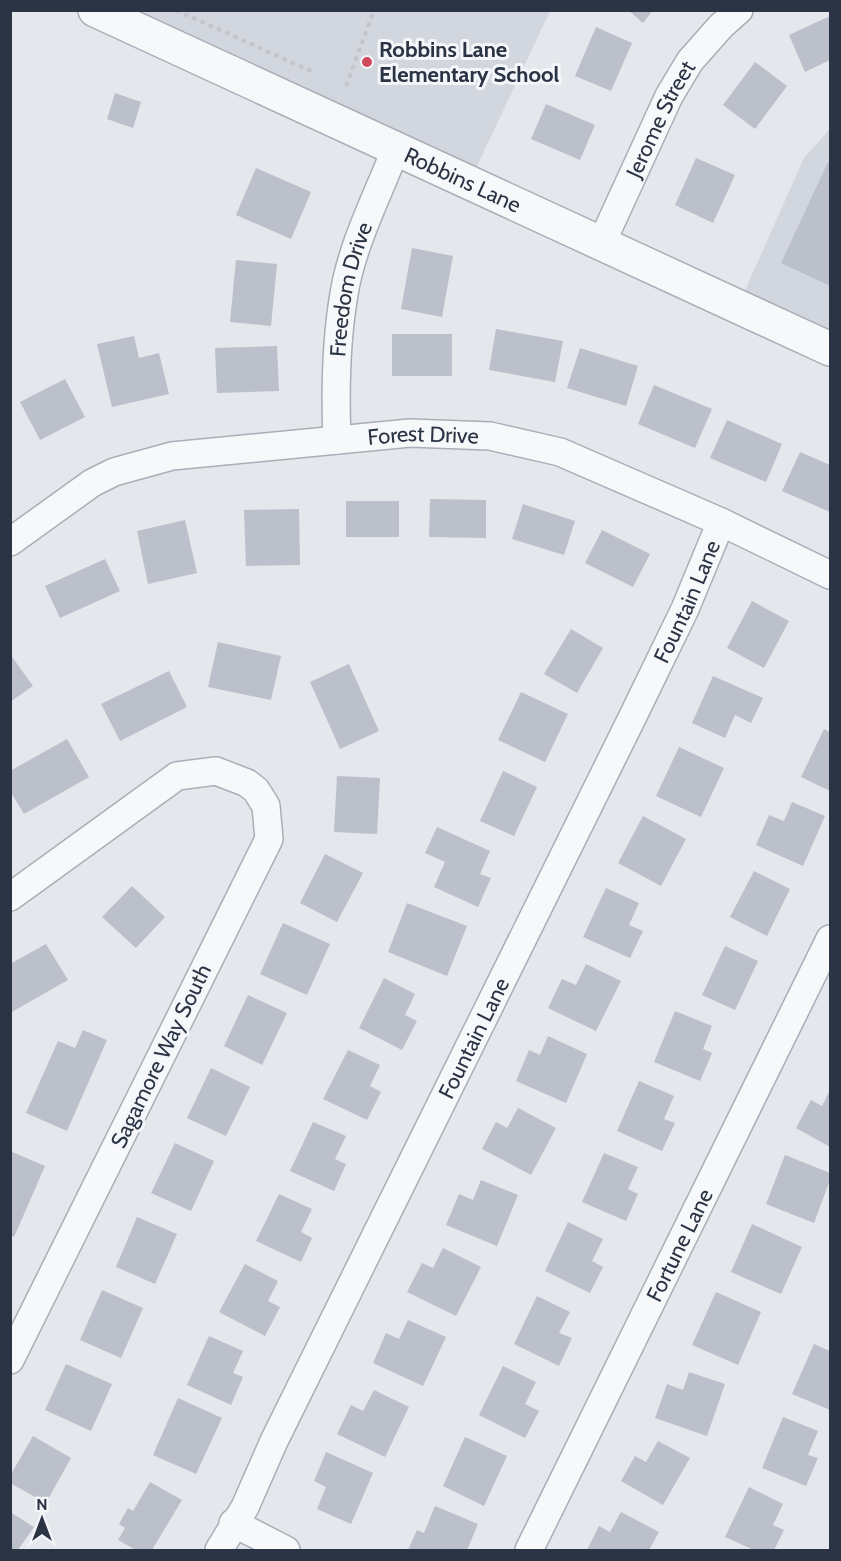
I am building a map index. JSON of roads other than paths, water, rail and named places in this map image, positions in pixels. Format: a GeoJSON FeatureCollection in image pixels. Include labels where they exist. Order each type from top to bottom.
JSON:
{"type":"FeatureCollection","features":[{"type":"Feature","properties":{"kind":"street","name":"Robbins Lane"},"geometry":{"type":"LineString","coordinates":[[95,10],[831,349]]}},
{"type":"Feature","properties":{"kind":"street","name":"Jerome Street"},"geometry":{"type":"LineString","coordinates":[[602,242],[669,96],[690,61],[721,26],[739,10]]}},
{"type":"Feature","properties":{"kind":"street","name":"Freedom Drive"},"geometry":{"type":"LineString","coordinates":[[337,440],[336,399],[344,294],[356,251],[396,147]]}},
{"type":"Feature","properties":{"kind":"street","name":"Forest Drive"},"geometry":{"type":"LineString","coordinates":[[10,542],[92,483],[114,472],[172,456],[410,433],[490,436],[560,452],[721,522],[831,575]]}},
{"type":"Feature","properties":{"kind":"street","name":"Fountain Lane"},"geometry":{"type":"LineString","coordinates":[[219,1551],[233,1523],[245,1507],[274,1442],[633,716],[685,609],[721,522]]}},
{"type":"Feature","properties":{"kind":"street","name":"Sagamore Way South"},"geometry":{"type":"LineString","coordinates":[[10,897],[177,776],[216,771],[247,783],[256,790],[266,806],[269,840],[10,1360]]}},
{"type":"Feature","properties":{"kind":"street","name":"Fortune Lane"},"geometry":{"type":"LineString","coordinates":[[530,1551],[831,939]]}},
{"type":"Feature","properties":{"kind":"street"},"geometry":{"type":"LineString","coordinates":[[233,1523],[286,1551]]}},
{"type":"Feature","properties":{"kind":"place","name":"Robbins Lane Elementary School"},"geometry":{"type":"Point","coordinates":[367,62]}}]}
